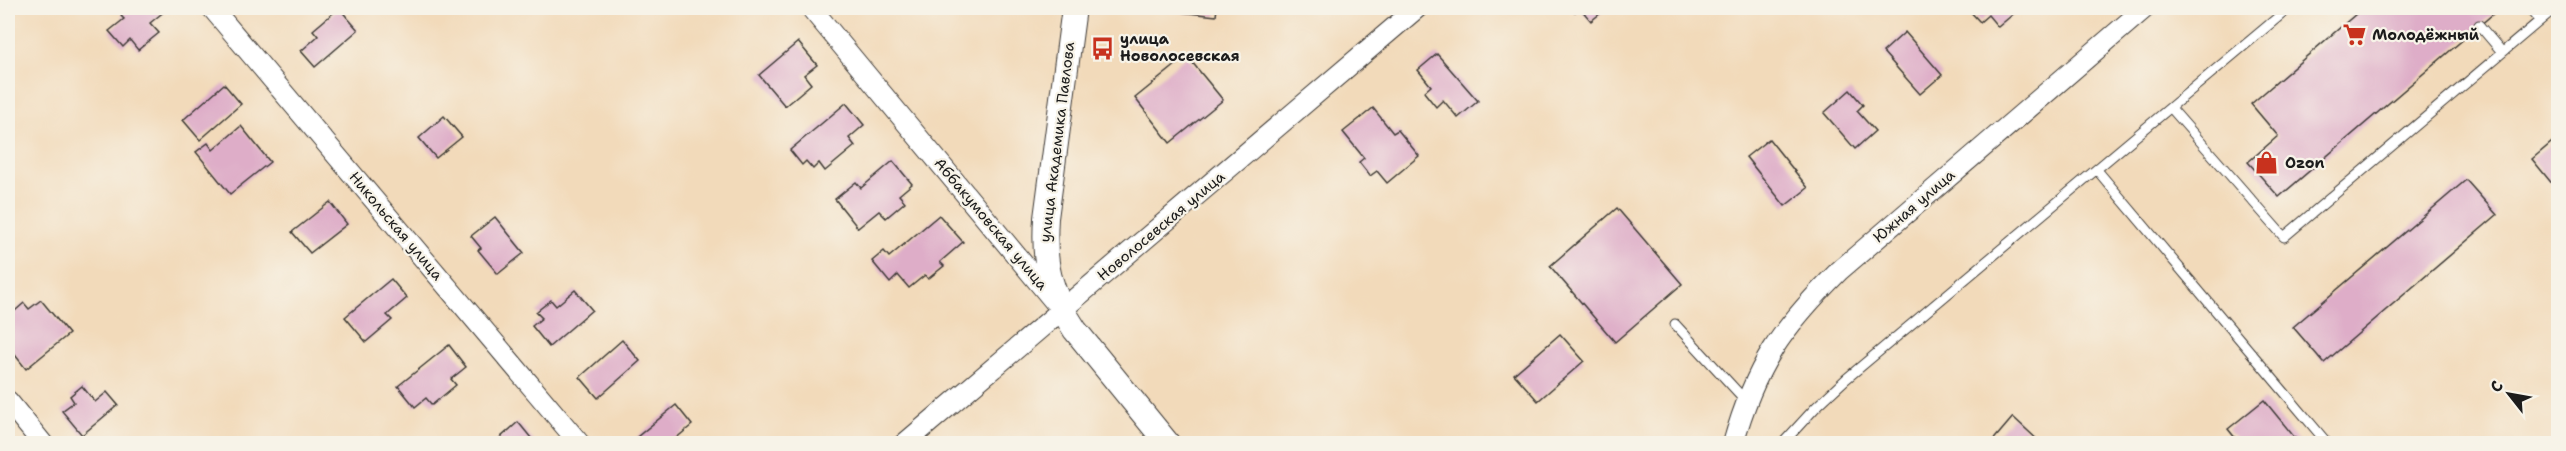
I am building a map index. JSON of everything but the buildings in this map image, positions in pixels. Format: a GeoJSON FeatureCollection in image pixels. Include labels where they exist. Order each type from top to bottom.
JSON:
{"type":"FeatureCollection","features":[{"type":"Feature","properties":{"kind":"street","name":"Никольская улица"},"geometry":{"type":"LineString","coordinates":[[212,8],[580,444]]}},
{"type":"Feature","properties":{"kind":"street","name":"Аббакумовская улица"},"geometry":{"type":"LineString","coordinates":[[811,8],[1062,310],[1095,356],[1168,444]]}},
{"type":"Feature","properties":{"kind":"street","name":"улица Академика Павлова"},"geometry":{"type":"LineString","coordinates":[[1062,310],[1046,268],[1044,246],[1074,8]]}},
{"type":"Feature","properties":{"kind":"street","name":"Новолосевская улица"},"geometry":{"type":"LineString","coordinates":[[904,444],[1417,8]]}},
{"type":"Feature","properties":{"kind":"street","name":"Южная улица"},"geometry":{"type":"LineString","coordinates":[[1733,444],[1746,401],[1767,357],[1783,332],[1839,271],[2145,8]]}},
{"type":"Feature","properties":{"kind":"street"},"geometry":{"type":"LineString","coordinates":[[8,400],[43,444]]}},
{"type":"Feature","properties":{"kind":"lane"},"geometry":{"type":"LineString","coordinates":[[1782,444],[1846,379],[2289,8]]}},
{"type":"Feature","properties":{"kind":"lane"},"geometry":{"type":"LineString","coordinates":[[2529,8],[2540,21]]}},
{"type":"Feature","properties":{"kind":"lane"},"geometry":{"type":"LineString","coordinates":[[2171,108],[2284,237],[2555,8]]}},
{"type":"Feature","properties":{"kind":"lane"},"geometry":{"type":"LineString","coordinates":[[2479,25],[2502,51]]}},
{"type":"Feature","properties":{"kind":"lane"},"geometry":{"type":"LineString","coordinates":[[2097,170],[2328,444]]}},
{"type":"Feature","properties":{"kind":"lane"},"geometry":{"type":"LineString","coordinates":[[1675,324],[1746,401]]}},
{"type":"Feature","properties":{"kind":"place","name":"Молодёжный"},"geometry":{"type":"Point","coordinates":[2354,35]}},
{"type":"Feature","properties":{"kind":"place","name":"улица Новолосевская"},"geometry":{"type":"Point","coordinates":[1102,48]}},
{"type":"Feature","properties":{"kind":"place","name":"Ozon"},"geometry":{"type":"Point","coordinates":[2267,163]}}]}
